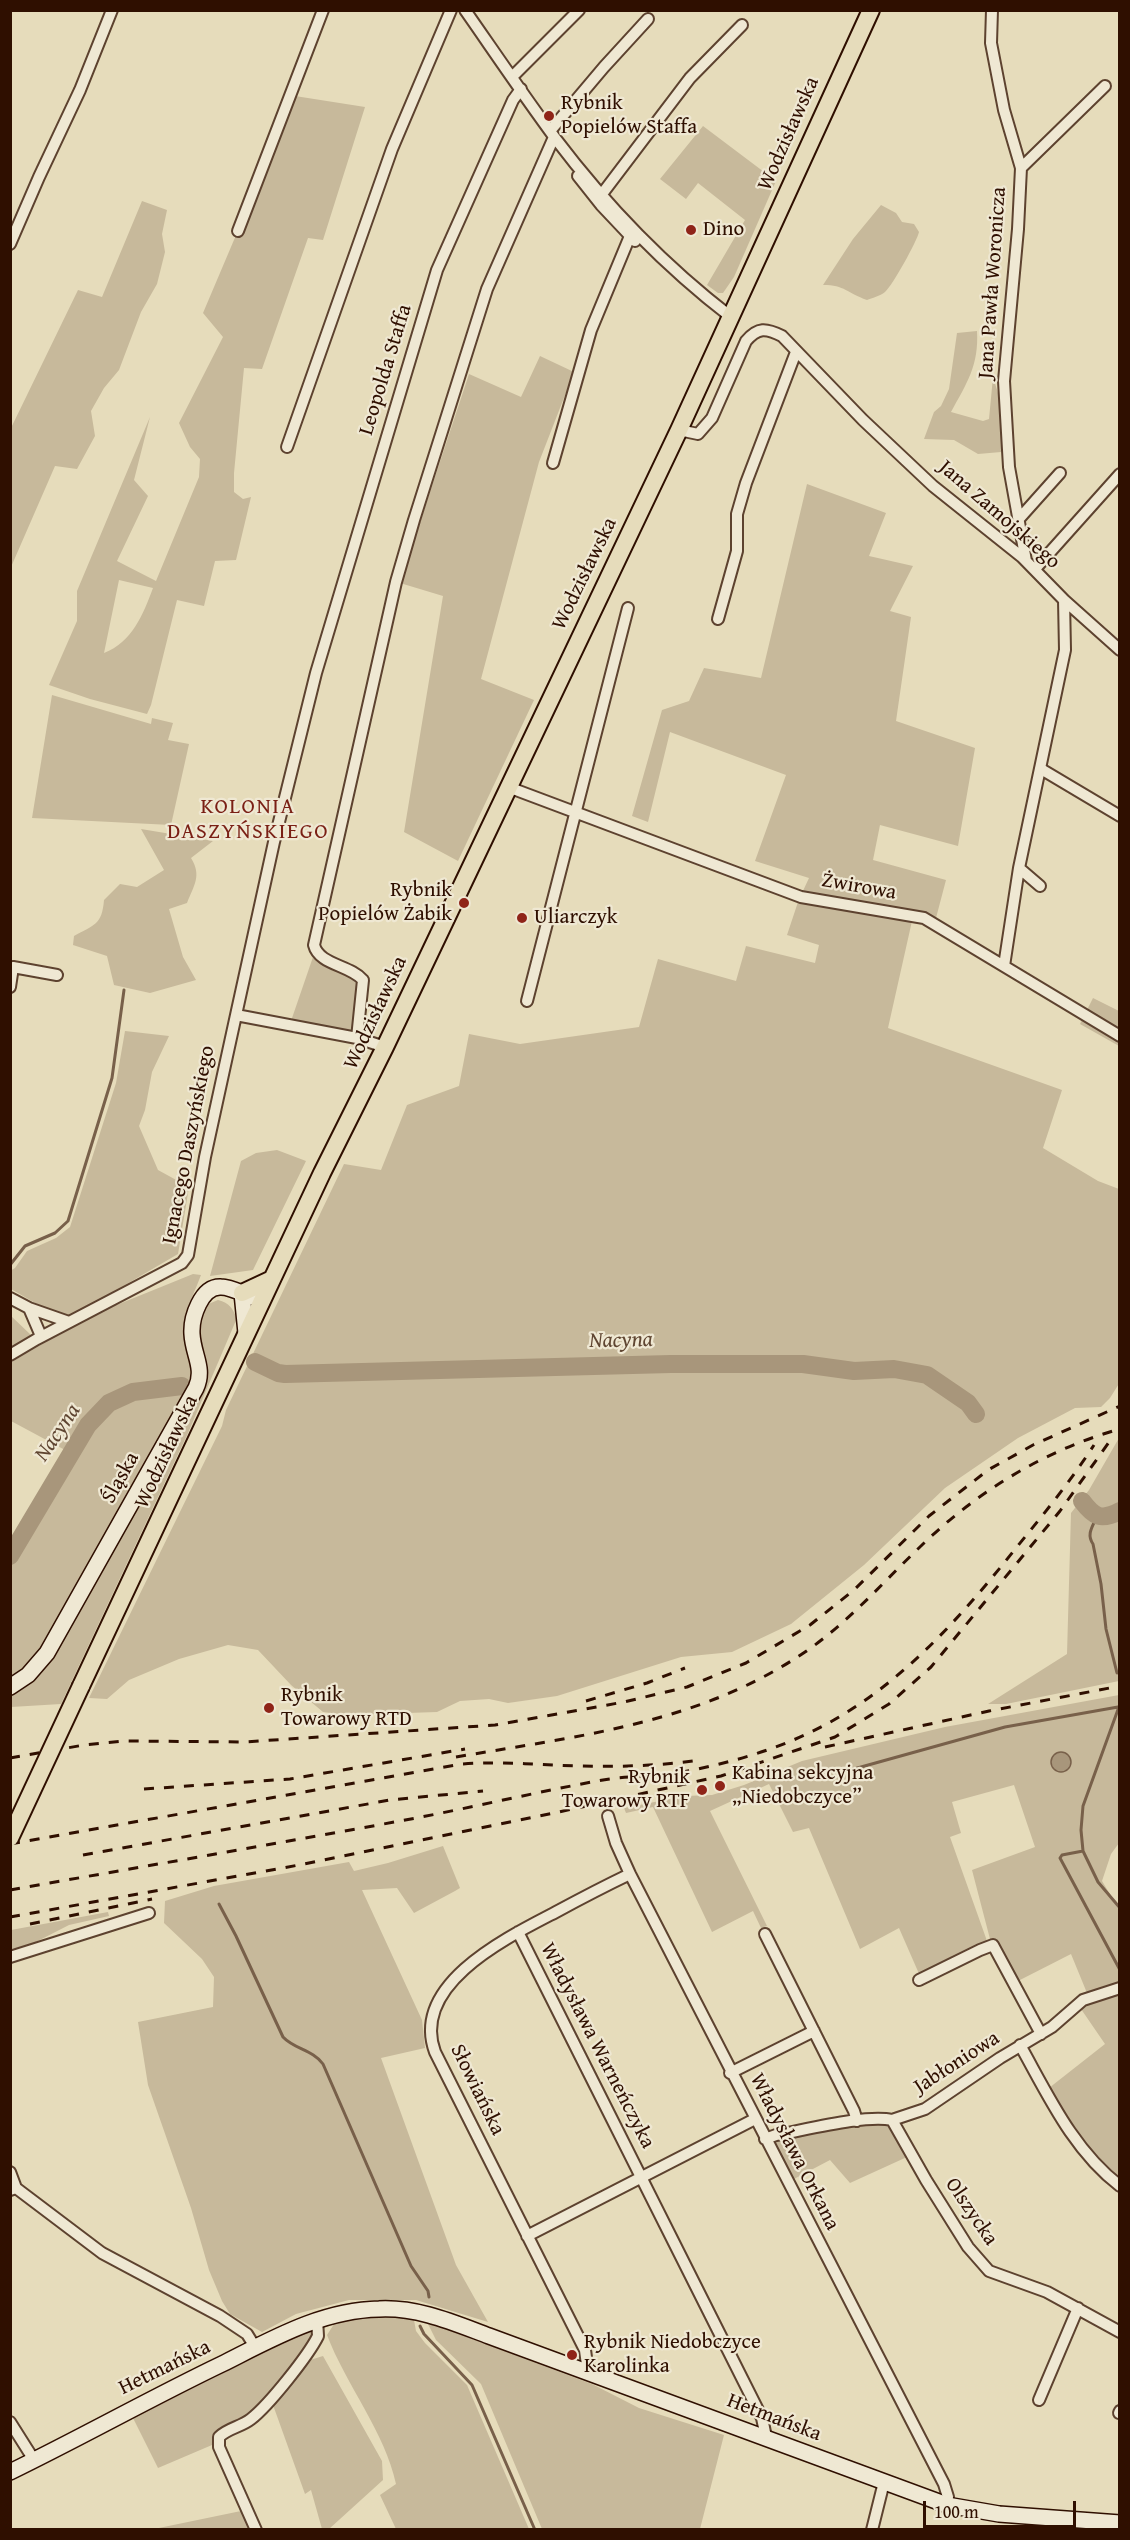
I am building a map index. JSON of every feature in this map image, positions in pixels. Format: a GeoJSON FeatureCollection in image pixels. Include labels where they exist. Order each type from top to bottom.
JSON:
{"type":"FeatureCollection","features":[{"type":"Feature","properties":{"kind":"main road","name":"Wodzisławska"},"geometry":{"type":"LineString","coordinates":[[10,1838],[272,1278],[385,1047],[679,430],[871,10]]}},
{"type":"Feature","properties":{"kind":"main road"},"geometry":{"type":"LineString","coordinates":[[242,1293],[272,1278]]}},
{"type":"Feature","properties":{"kind":"street"},"geometry":{"type":"LineString","coordinates":[[10,244],[80,90],[112,10]]}},
{"type":"Feature","properties":{"kind":"street"},"geometry":{"type":"LineString","coordinates":[[238,231],[323,10]]}},
{"type":"Feature","properties":{"kind":"street"},"geometry":{"type":"LineString","coordinates":[[287,447],[392,149],[451,10]]}},
{"type":"Feature","properties":{"kind":"street"},"geometry":{"type":"LineString","coordinates":[[465,10],[554,136],[586,187],[630,236],[650,254],[672,268],[731,317]]}},
{"type":"Feature","properties":{"kind":"street"},"geometry":{"type":"LineString","coordinates":[[512,77],[579,10]]}},
{"type":"Feature","properties":{"kind":"street","name":"Jana Pawła Woronicza"},"geometry":{"type":"LineString","coordinates":[[992,10],[991,42],[1004,110],[1021,168],[1018,229],[1004,381],[1008,467],[1026,561]]}},
{"type":"Feature","properties":{"kind":"street"},"geometry":{"type":"LineString","coordinates":[[357,1038],[363,980],[357,974],[322,957],[316,952],[314,945],[396,582],[487,289],[554,136],[604,67],[648,20]]}},
{"type":"Feature","properties":{"kind":"street"},"geometry":{"type":"LineString","coordinates":[[603,194],[690,78],[742,25]]}},
{"type":"Feature","properties":{"kind":"street"},"geometry":{"type":"LineString","coordinates":[[1021,168],[1105,86]]}},
{"type":"Feature","properties":{"kind":"street","name":"Leopolda Staffa"},"geometry":{"type":"LineString","coordinates":[[316,673],[437,270],[513,100],[521,89]]}},
{"type":"Feature","properties":{"kind":"street"},"geometry":{"type":"LineString","coordinates":[[554,136],[603,194],[672,268]]}},
{"type":"Feature","properties":{"kind":"street"},"geometry":{"type":"LineString","coordinates":[[553,463],[591,330],[630,236]]}},
{"type":"Feature","properties":{"kind":"street","name":"Jana Zamojskiego"},"geometry":{"type":"LineString","coordinates":[[679,430],[698,434],[712,418],[746,341],[753,333],[762,329],[771,330],[782,336],[863,420],[933,486],[1026,561],[1064,600],[1065,650],[1019,868],[1004,966]]}},
{"type":"Feature","properties":{"kind":"street"},"geometry":{"type":"LineString","coordinates":[[718,619],[737,551],[737,514],[796,352]]}},
{"type":"Feature","properties":{"kind":"street"},"geometry":{"type":"LineString","coordinates":[[1018,520],[1059,473]]}},
{"type":"Feature","properties":{"kind":"street"},"geometry":{"type":"LineString","coordinates":[[1035,569],[1119,474]]}},
{"type":"Feature","properties":{"kind":"street"},"geometry":{"type":"LineString","coordinates":[[1064,600],[1119,650]]}},
{"type":"Feature","properties":{"kind":"street"},"geometry":{"type":"LineString","coordinates":[[527,1001],[628,608]]}},
{"type":"Feature","properties":{"kind":"street","name":"Ignacego Daszyńskiego"},"geometry":{"type":"LineString","coordinates":[[10,1355],[41,1336],[182,1263],[188,1256],[205,1157],[236,1015],[274,842],[316,673]]}},
{"type":"Feature","properties":{"kind":"street"},"geometry":{"type":"LineString","coordinates":[[1041,769],[1119,816]]}},
{"type":"Feature","properties":{"kind":"street","name":"Żwirowa"},"geometry":{"type":"LineString","coordinates":[[508,787],[801,897],[924,918],[1119,1036]]}},
{"type":"Feature","properties":{"kind":"street"},"geometry":{"type":"LineString","coordinates":[[1019,868],[1040,886]]}},
{"type":"Feature","properties":{"kind":"street"},"geometry":{"type":"LineString","coordinates":[[10,987],[13,967],[57,975]]}},
{"type":"Feature","properties":{"kind":"street"},"geometry":{"type":"LineString","coordinates":[[236,1015],[357,1038],[385,1047]]}},
{"type":"Feature","properties":{"kind":"street","name":"Śląska"},"geometry":{"type":"LineString","coordinates":[[10,1687],[28,1675],[47,1653],[197,1386],[200,1368],[192,1329],[201,1300],[209,1291],[217,1287],[225,1287],[262,1301]]}},
{"type":"Feature","properties":{"kind":"street"},"geometry":{"type":"LineString","coordinates":[[242,1293],[246,1333]]}},
{"type":"Feature","properties":{"kind":"street"},"geometry":{"type":"LineString","coordinates":[[10,1298],[29,1308],[69,1322]]}},
{"type":"Feature","properties":{"kind":"street"},"geometry":{"type":"LineString","coordinates":[[29,1308],[41,1336]]}},
{"type":"Feature","properties":{"kind":"street","name":"Władysława Orkana"},"geometry":{"type":"LineString","coordinates":[[608,1815],[616,1843],[630,1874],[730,2073],[944,2484],[948,2497],[947,2505]]}},
{"type":"Feature","properties":{"kind":"street","name":"Słowiańska"},"geometry":{"type":"LineString","coordinates":[[588,2372],[585,2350],[435,2052],[430,2030],[434,2010],[454,1982],[485,1951],[630,1874]]}},
{"type":"Feature","properties":{"kind":"street"},"geometry":{"type":"LineString","coordinates":[[10,1957],[149,1913]]}},
{"type":"Feature","properties":{"kind":"street","name":"Władysława Warneńczyka"},"geometry":{"type":"LineString","coordinates":[[518,1932],[762,2418],[765,2437]]}},
{"type":"Feature","properties":{"kind":"street"},"geometry":{"type":"LineString","coordinates":[[765,1934],[857,2121]]}},
{"type":"Feature","properties":{"kind":"street"},"geometry":{"type":"LineString","coordinates":[[919,1980],[993,1946],[1041,2034]]}},
{"type":"Feature","properties":{"kind":"street","name":"Jabłoniowa"},"geometry":{"type":"LineString","coordinates":[[765,2139],[857,2121],[882,2118],[892,2120],[925,2109],[1020,2045],[1041,2034],[1083,2000],[1119,1988]]}},
{"type":"Feature","properties":{"kind":"street"},"geometry":{"type":"LineString","coordinates":[[730,2073],[814,2031]]}},
{"type":"Feature","properties":{"kind":"street"},"geometry":{"type":"LineString","coordinates":[[1020,2045],[1069,2132],[1103,2173],[1119,2186]]}},
{"type":"Feature","properties":{"kind":"street","name":"Władysława Warneńczyka"},"geometry":{"type":"LineString","coordinates":[[527,2236],[755,2120]]}},
{"type":"Feature","properties":{"kind":"street","name":"Olszycka"},"geometry":{"type":"LineString","coordinates":[[892,2120],[963,2239],[989,2271],[1047,2292],[1119,2332]]}},
{"type":"Feature","properties":{"kind":"street"},"geometry":{"type":"LineString","coordinates":[[10,2172],[13,2189],[102,2253],[211,2311],[247,2334],[255,2347]]}},
{"type":"Feature","properties":{"kind":"street","name":"Hetmańska"},"geometry":{"type":"LineString","coordinates":[[10,2472],[142,2403],[316,2319],[349,2311],[380,2308],[409,2310],[438,2318],[947,2505],[999,2514],[1117,2525]]}},
{"type":"Feature","properties":{"kind":"street"},"geometry":{"type":"LineString","coordinates":[[1039,2400],[1078,2308]]}},
{"type":"Feature","properties":{"kind":"street"},"geometry":{"type":"LineString","coordinates":[[256,2529],[219,2447],[219,2437],[224,2432],[251,2419],[299,2365],[318,2336],[316,2319]]}},
{"type":"Feature","properties":{"kind":"street"},"geometry":{"type":"LineString","coordinates":[[10,2422],[34,2460]]}},
{"type":"Feature","properties":{"kind":"street"},"geometry":{"type":"LineString","coordinates":[[872,2529],[884,2482]]}},
{"type":"Feature","properties":{"kind":"shaded area"},"geometry":{"type":"Polygon","coordinates":[[[295,96],[365,107],[323,240],[308,238],[262,369],[244,368],[234,492],[243,499],[251,497],[236,560],[215,561],[204,606],[177,600],[147,714],[49,685],[77,621],[77,591],[150,417],[134,480],[148,496],[117,561],[156,581],[199,477],[200,459],[190,447],[179,423],[223,337],[203,313],[295,96]],[[119,580],[104,653],[129,635],[140,618],[153,588],[119,580]]]}},
{"type":"Feature","properties":{"kind":"shaded area"},"geometry":{"type":"Polygon","coordinates":[[[703,126],[776,181],[734,277],[723,293],[718,293],[707,285],[745,220],[698,183],[686,199],[660,179],[703,126]]]}},
{"type":"Feature","properties":{"kind":"shaded area"},"geometry":{"type":"Polygon","coordinates":[[[142,201],[167,210],[162,234],[165,252],[157,284],[141,312],[119,370],[104,388],[91,411],[95,436],[77,469],[55,466],[11,567],[11,428],[78,290],[102,297],[142,201]]]}},
{"type":"Feature","properties":{"kind":"shaded area"},"geometry":{"type":"Polygon","coordinates":[[[881,205],[896,213],[902,222],[914,224],[919,232],[889,288],[867,300],[841,288],[823,285],[853,239],[881,205]]]}},
{"type":"Feature","properties":{"kind":"shaded area"},"geometry":{"type":"Polygon","coordinates":[[[977,331],[974,364],[967,383],[951,412],[983,421],[989,419],[993,377],[1003,409],[1001,452],[978,454],[954,440],[924,439],[934,412],[941,406],[949,389],[957,333],[977,331]]]}},
{"type":"Feature","properties":{"kind":"shaded area"},"geometry":{"type":"Polygon","coordinates":[[[540,356],[574,372],[539,462],[481,679],[534,700],[458,861],[404,832],[443,596],[400,583],[469,374],[521,397],[540,356]]]}},
{"type":"Feature","properties":{"kind":"shaded area"},"geometry":{"type":"Polygon","coordinates":[[[807,484],[886,513],[869,556],[913,566],[890,611],[911,617],[896,721],[975,748],[958,846],[880,825],[873,860],[946,880],[936,918],[920,912],[802,893],[809,878],[755,861],[786,775],[670,732],[648,822],[632,816],[662,710],[689,701],[704,668],[761,678],[807,484]]]}},
{"type":"Feature","properties":{"kind":"shaded area"},"geometry":{"type":"Polygon","coordinates":[[[52,695],[151,724],[152,718],[173,723],[168,740],[189,744],[171,825],[32,818],[52,695]]]}},
{"type":"Feature","properties":{"kind":"shaded area"},"geometry":{"type":"Polygon","coordinates":[[[141,829],[213,841],[191,858],[196,875],[187,903],[169,909],[183,957],[196,980],[150,993],[114,985],[107,956],[73,945],[74,936],[96,923],[101,915],[104,900],[120,884],[137,887],[164,870],[141,829]]]}},
{"type":"Feature","properties":{"kind":"shaded area"},"geometry":{"type":"Polygon","coordinates":[[[798,902],[912,921],[888,1028],[1062,1090],[1043,1148],[1098,1181],[1119,1189],[1120,1382],[1110,1398],[1101,1407],[1075,1408],[1018,1438],[945,1488],[864,1565],[791,1624],[732,1652],[681,1657],[557,1696],[508,1703],[489,1699],[460,1701],[437,1712],[346,1715],[323,1712],[291,1685],[258,1650],[228,1645],[179,1659],[129,1680],[107,1699],[89,1698],[222,1426],[226,1410],[344,1164],[381,1170],[407,1105],[459,1086],[469,1034],[520,1044],[639,1027],[658,959],[736,981],[746,946],[815,963],[819,945],[787,935],[798,902]]]}},
{"type":"Feature","properties":{"kind":"shaded area"},"geometry":{"type":"Polygon","coordinates":[[[313,957],[357,977],[361,984],[354,1033],[291,1021],[313,957]]]}},
{"type":"Feature","properties":{"kind":"shaded area"},"geometry":{"type":"Polygon","coordinates":[[[1093,998],[1119,1011],[1119,1046],[1080,1024],[1093,998]]]}},
{"type":"Feature","properties":{"kind":"shaded area"},"geometry":{"type":"Polygon","coordinates":[[[125,1031],[169,1036],[152,1072],[145,1110],[139,1126],[158,1170],[189,1187],[178,1254],[72,1316],[42,1307],[11,1289],[10,1271],[15,1268],[27,1251],[56,1238],[70,1227],[116,1083],[125,1031]]]}},
{"type":"Feature","properties":{"kind":"shaded area"},"geometry":{"type":"Polygon","coordinates":[[[277,1150],[306,1161],[253,1270],[210,1276],[241,1161],[256,1153],[277,1150]]]}},
{"type":"Feature","properties":{"kind":"shaded area"},"geometry":{"type":"Polygon","coordinates":[[[193,1274],[201,1275],[189,1306],[184,1331],[192,1363],[191,1380],[150,1386],[117,1395],[89,1414],[65,1450],[11,1421],[10,1363],[87,1317],[193,1274]]]}},
{"type":"Feature","properties":{"kind":"shaded area"},"geometry":{"type":"Polygon","coordinates":[[[218,1300],[230,1306],[237,1318],[188,1433],[61,1704],[11,1707],[11,1692],[43,1670],[207,1378],[199,1327],[206,1305],[218,1300]]]}},
{"type":"Feature","properties":{"kind":"shaded area"},"geometry":{"type":"Polygon","coordinates":[[[10,1315],[31,1335],[11,1348],[10,1348],[10,1315]]]}},
{"type":"Feature","properties":{"kind":"shaded area"},"geometry":{"type":"Polygon","coordinates":[[[185,1390],[57,1623],[34,1658],[11,1680],[10,1546],[78,1432],[91,1417],[136,1394],[137,1396],[185,1390]]]}},
{"type":"Feature","properties":{"kind":"shaded area"},"geometry":{"type":"Polygon","coordinates":[[[1119,1438],[1119,1681],[1006,1704],[988,1704],[1067,1654],[1071,1513],[1089,1490],[1119,1438]]]}},
{"type":"Feature","properties":{"kind":"shaded area"},"geometry":{"type":"Polygon","coordinates":[[[1119,1695],[1119,1843],[1111,1854],[1102,1881],[1119,1909],[1119,1983],[1087,1993],[1071,1954],[1018,1981],[990,1939],[972,1870],[1035,1847],[1014,1785],[952,1802],[961,1833],[950,1837],[987,1941],[920,1976],[899,1928],[860,1949],[809,1828],[793,1832],[769,1784],[710,1811],[767,1926],[761,1928],[753,1911],[712,1932],[653,1807],[626,1813],[624,1808],[685,1796],[712,1795],[744,1785],[802,1761],[945,1727],[1119,1695]]]}},
{"type":"Feature","properties":{"kind":"shaded area"},"geometry":{"type":"Polygon","coordinates":[[[1061,1752],[1068,1755],[1071,1762],[1068,1769],[1061,1772],[1054,1769],[1051,1762],[1054,1755],[1061,1752]]]}},
{"type":"Feature","properties":{"kind":"shaded area"},"geometry":{"type":"Polygon","coordinates":[[[443,1846],[460,1888],[455,1891],[414,1913],[397,1888],[362,1890],[422,2020],[425,2048],[381,2058],[456,2265],[488,2322],[416,2300],[349,2300],[296,2314],[262,2332],[230,2314],[222,2301],[209,2270],[191,2208],[148,2085],[138,2022],[213,2007],[214,1977],[202,1959],[164,1923],[165,1901],[214,1886],[349,1862],[354,1871],[443,1846]]]}},
{"type":"Feature","properties":{"kind":"shaded area"},"geometry":{"type":"Polygon","coordinates":[[[108,1912],[109,1916],[69,1925],[28,1946],[11,1949],[11,1930],[108,1912]]]}},
{"type":"Feature","properties":{"kind":"shaded area"},"geometry":{"type":"Polygon","coordinates":[[[1119,1994],[1119,2178],[1089,2149],[1049,2088],[1105,2044],[1081,2009],[1093,2001],[1119,1994]]]}},
{"type":"Feature","properties":{"kind":"shaded area"},"geometry":{"type":"Polygon","coordinates":[[[886,2123],[907,2157],[850,2183],[830,2160],[794,2179],[772,2142],[834,2127],[886,2123]]]}},
{"type":"Feature","properties":{"kind":"shaded area"},"geometry":{"type":"Polygon","coordinates":[[[390,2314],[414,2320],[416,2331],[425,2343],[467,2385],[529,2529],[396,2529],[380,2495],[396,2484],[391,2465],[327,2335],[336,2321],[390,2314]]]}},
{"type":"Feature","properties":{"kind":"shaded area"},"geometry":{"type":"Polygon","coordinates":[[[427,2322],[592,2384],[639,2408],[724,2435],[700,2529],[542,2529],[481,2384],[436,2340],[427,2322]]]}},
{"type":"Feature","properties":{"kind":"shaded area"},"geometry":{"type":"Polygon","coordinates":[[[310,2330],[313,2333],[309,2346],[255,2410],[214,2440],[212,2445],[158,2468],[133,2418],[310,2330]]]}},
{"type":"Feature","properties":{"kind":"shaded area"},"geometry":{"type":"Polygon","coordinates":[[[323,2356],[382,2461],[383,2480],[329,2529],[322,2529],[311,2490],[305,2494],[273,2405],[307,2361],[323,2356]]]}},
{"type":"Feature","properties":{"kind":"shaded area"},"geometry":{"type":"Polygon","coordinates":[[[241,2511],[250,2529],[154,2529],[241,2511]]]}},
{"type":"Feature","properties":{"kind":"waterway"},"geometry":{"type":"LineString","coordinates":[[10,1265],[25,1246],[55,1233],[68,1221],[112,1078],[124,990]]}},
{"type":"Feature","properties":{"kind":"waterway","name":"Nacyna"},"geometry":{"type":"LineString","coordinates":[[255,1362],[285,1374],[671,1364],[803,1364],[854,1371],[894,1369],[927,1375],[968,1403],[976,1414]]}},
{"type":"Feature","properties":{"kind":"waterway","name":"Nacyna"},"geometry":{"type":"LineString","coordinates":[[10,1556],[88,1425],[109,1403],[133,1392],[182,1386]]}},
{"type":"Feature","properties":{"kind":"waterway","name":"Nacyna"},"geometry":{"type":"LineString","coordinates":[[1082,1501],[1090,1511],[1098,1516],[1108,1516],[1120,1511]]}},
{"type":"Feature","properties":{"kind":"waterway"},"geometry":{"type":"LineString","coordinates":[[1097,1516],[1090,1537],[1101,1584],[1106,1629],[1117,1673]]}},
{"type":"Feature","properties":{"kind":"waterway"},"geometry":{"type":"LineString","coordinates":[[1120,1704],[1083,1806],[1081,1830],[1083,1851],[1062,1855],[1060,1858],[1120,1970]]}},
{"type":"Feature","properties":{"kind":"waterway"},"geometry":{"type":"LineString","coordinates":[[843,1772],[1005,1727],[1118,1707]]}},
{"type":"Feature","properties":{"kind":"waterway"},"geometry":{"type":"LineString","coordinates":[[1083,1851],[1098,1882],[1120,1908]]}},
{"type":"Feature","properties":{"kind":"waterway"},"geometry":{"type":"LineString","coordinates":[[219,1904],[283,2037],[319,2059],[323,2064],[411,2266],[428,2291],[429,2297]]}},
{"type":"Feature","properties":{"kind":"waterway"},"geometry":{"type":"LineString","coordinates":[[420,2326],[424,2334],[472,2385],[535,2530]]}},
{"type":"Feature","properties":{"kind":"railway"},"geometry":{"type":"LineString","coordinates":[[10,1758],[84,1745],[125,1741],[244,1742],[495,1725],[624,1702],[687,1687],[746,1663],[810,1625],[854,1590],[929,1516],[988,1470],[1033,1445],[1120,1406]]}},
{"type":"Feature","properties":{"kind":"railway"},"geometry":{"type":"LineString","coordinates":[[456,1757],[592,1734],[636,1724],[723,1696],[765,1676],[805,1652],[836,1628],[944,1525],[989,1490],[1065,1448],[1120,1429]]}},
{"type":"Feature","properties":{"kind":"railway"},"geometry":{"type":"LineString","coordinates":[[10,1917],[299,1865],[559,1812],[721,1776],[835,1737],[889,1704],[931,1667],[1060,1511],[1112,1438]]}},
{"type":"Feature","properties":{"kind":"railway"},"geometry":{"type":"LineString","coordinates":[[10,1890],[416,1818],[603,1780],[693,1770],[736,1760],[799,1738],[865,1701],[935,1641],[997,1572],[1056,1498],[1094,1445]]}},
{"type":"Feature","properties":{"kind":"railway"},"geometry":{"type":"LineString","coordinates":[[586,1701],[647,1683],[685,1668]]}},
{"type":"Feature","properties":{"kind":"railway"},"geometry":{"type":"LineString","coordinates":[[825,1747],[989,1711],[1120,1686]]}},
{"type":"Feature","properties":{"kind":"railway"},"geometry":{"type":"LineString","coordinates":[[144,1789],[290,1779],[465,1749]]}},
{"type":"Feature","properties":{"kind":"railway"},"geometry":{"type":"LineString","coordinates":[[10,1844],[462,1764],[621,1766],[693,1761]]}},
{"type":"Feature","properties":{"kind":"railway"},"geometry":{"type":"LineString","coordinates":[[83,1855],[390,1800],[483,1791]]}},
{"type":"Feature","properties":{"kind":"railway"},"geometry":{"type":"LineString","coordinates":[[30,1924],[152,1899]]}},
{"type":"Feature","properties":{"kind":"place","name":"Rybnik Popielów Staffa"},"geometry":{"type":"Point","coordinates":[549,116]}},
{"type":"Feature","properties":{"kind":"place","name":"Dino"},"geometry":{"type":"Point","coordinates":[691,230]}},
{"type":"Feature","properties":{"kind":"place","name":"Rybnik Popielów Żabik"},"geometry":{"type":"Point","coordinates":[464,903]}},
{"type":"Feature","properties":{"kind":"place","name":"Uliarczyk"},"geometry":{"type":"Point","coordinates":[522,918]}},
{"type":"Feature","properties":{"kind":"place","name":"Rybnik Towarowy RTD"},"geometry":{"type":"Point","coordinates":[269,1708]}},
{"type":"Feature","properties":{"kind":"place","name":"Kabina sekcyjna „Niedobczyce”"},"geometry":{"type":"Point","coordinates":[720,1786]}},
{"type":"Feature","properties":{"kind":"place","name":"Rybnik Towarowy RTF"},"geometry":{"type":"Point","coordinates":[702,1790]}},
{"type":"Feature","properties":{"kind":"place","name":"Rybnik Niedobczyce Karolinka"},"geometry":{"type":"Point","coordinates":[572,2355]}},
{"type":"Feature","properties":{"kind":"district","name":"KOLONIA DASZYŃSKIEGO"},"geometry":{"type":"Point","coordinates":[248,820]}}]}
